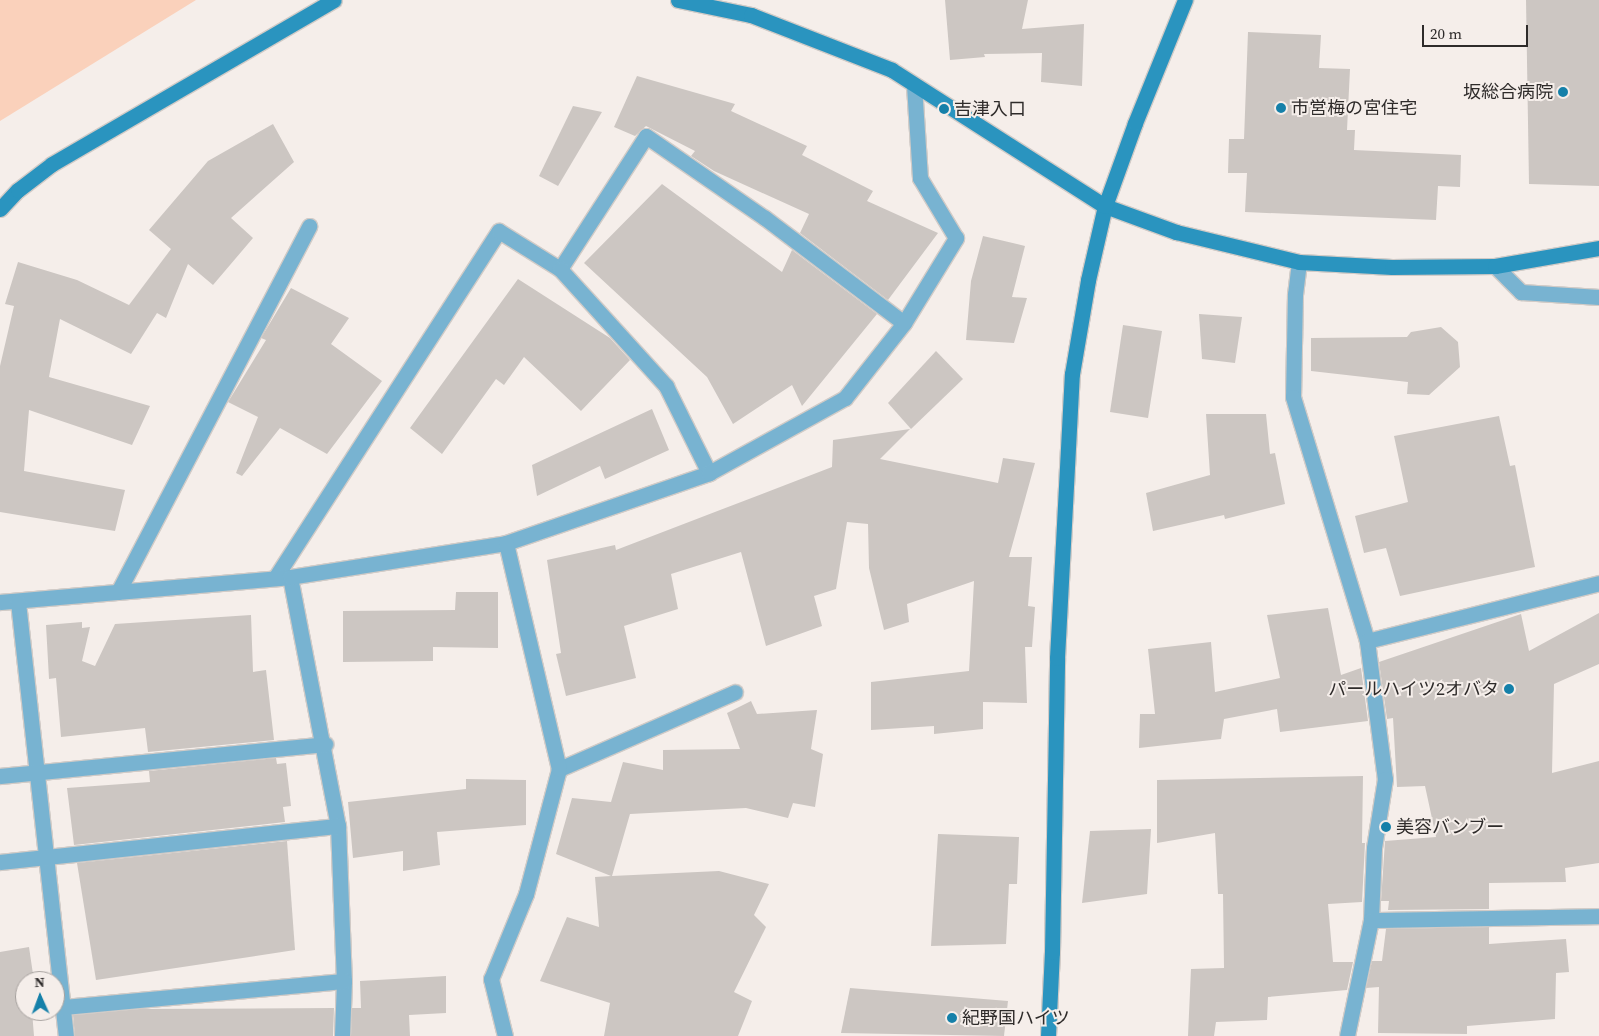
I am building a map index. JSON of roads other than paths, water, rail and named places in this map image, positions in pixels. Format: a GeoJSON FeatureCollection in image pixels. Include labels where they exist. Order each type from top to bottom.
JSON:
{"type":"FeatureCollection","features":[{"type":"Feature","properties":{"kind":"street"},"geometry":{"type":"LineString","coordinates":[[0,209],[18,190],[52,164],[334,0]]}},
{"type":"Feature","properties":{"kind":"street"},"geometry":{"type":"LineString","coordinates":[[678,0],[751,15],[892,70],[1105,206],[1176,232],[1299,262],[1392,267],[1495,266],[1599,248]]}},
{"type":"Feature","properties":{"kind":"street"},"geometry":{"type":"LineString","coordinates":[[1048,1036],[1052,952],[1057,658],[1072,374],[1088,280],[1105,206],[1135,123],[1185,0]]}},
{"type":"Feature","properties":{"kind":"street"},"geometry":{"type":"LineString","coordinates":[[0,602],[18,602],[283,577],[506,543],[709,473],[845,398],[904,323],[956,238],[920,178],[914,85]]}},
{"type":"Feature","properties":{"kind":"street"},"geometry":{"type":"LineString","coordinates":[[560,268],[646,136],[765,218],[904,323]]}},
{"type":"Feature","properties":{"kind":"street"},"geometry":{"type":"LineString","coordinates":[[118,592],[309,226]]}},
{"type":"Feature","properties":{"kind":"street"},"geometry":{"type":"LineString","coordinates":[[342,1036],[344,981],[338,826],[324,744],[283,577],[499,231],[560,268],[666,386],[709,473]]}},
{"type":"Feature","properties":{"kind":"street"},"geometry":{"type":"LineString","coordinates":[[1299,262],[1293,397],[1367,641],[1385,779],[1374,848],[1370,920],[1347,1036]]}},
{"type":"Feature","properties":{"kind":"street"},"geometry":{"type":"LineString","coordinates":[[1495,266],[1522,292],[1599,297]]}},
{"type":"Feature","properties":{"kind":"street"},"geometry":{"type":"LineString","coordinates":[[505,1036],[491,979],[526,894],[559,769],[506,543]]}},
{"type":"Feature","properties":{"kind":"street"},"geometry":{"type":"LineString","coordinates":[[1367,641],[1599,583]]}},
{"type":"Feature","properties":{"kind":"street"},"geometry":{"type":"LineString","coordinates":[[18,602],[59,971]]}},
{"type":"Feature","properties":{"kind":"street"},"geometry":{"type":"LineString","coordinates":[[559,769],[735,692]]}},
{"type":"Feature","properties":{"kind":"street"},"geometry":{"type":"LineString","coordinates":[[0,776],[324,744]]}},
{"type":"Feature","properties":{"kind":"street"},"geometry":{"type":"LineString","coordinates":[[0,862],[338,826]]}},
{"type":"Feature","properties":{"kind":"street"},"geometry":{"type":"LineString","coordinates":[[1370,920],[1599,916]]}},
{"type":"Feature","properties":{"kind":"street"},"geometry":{"type":"LineString","coordinates":[[65,1007],[344,981]]}},
{"type":"Feature","properties":{"kind":"street"},"geometry":{"type":"LineString","coordinates":[[64,1021],[66,1036]]}},
{"type":"Feature","properties":{"kind":"place","name":"坂総合病院"},"geometry":{"type":"Point","coordinates":[1563,92]}},
{"type":"Feature","properties":{"kind":"place","name":"市営梅の宮住宅"},"geometry":{"type":"Point","coordinates":[1281,108]}},
{"type":"Feature","properties":{"kind":"place","name":"吉津入口"},"geometry":{"type":"Point","coordinates":[944,109]}},
{"type":"Feature","properties":{"kind":"place","name":"パールハイツ2オバタ"},"geometry":{"type":"Point","coordinates":[1509,689]}},
{"type":"Feature","properties":{"kind":"place","name":"美容バンブー"},"geometry":{"type":"Point","coordinates":[1386,827]}},
{"type":"Feature","properties":{"kind":"place","name":"紀野国ハイツ"},"geometry":{"type":"Point","coordinates":[952,1018]}}]}
